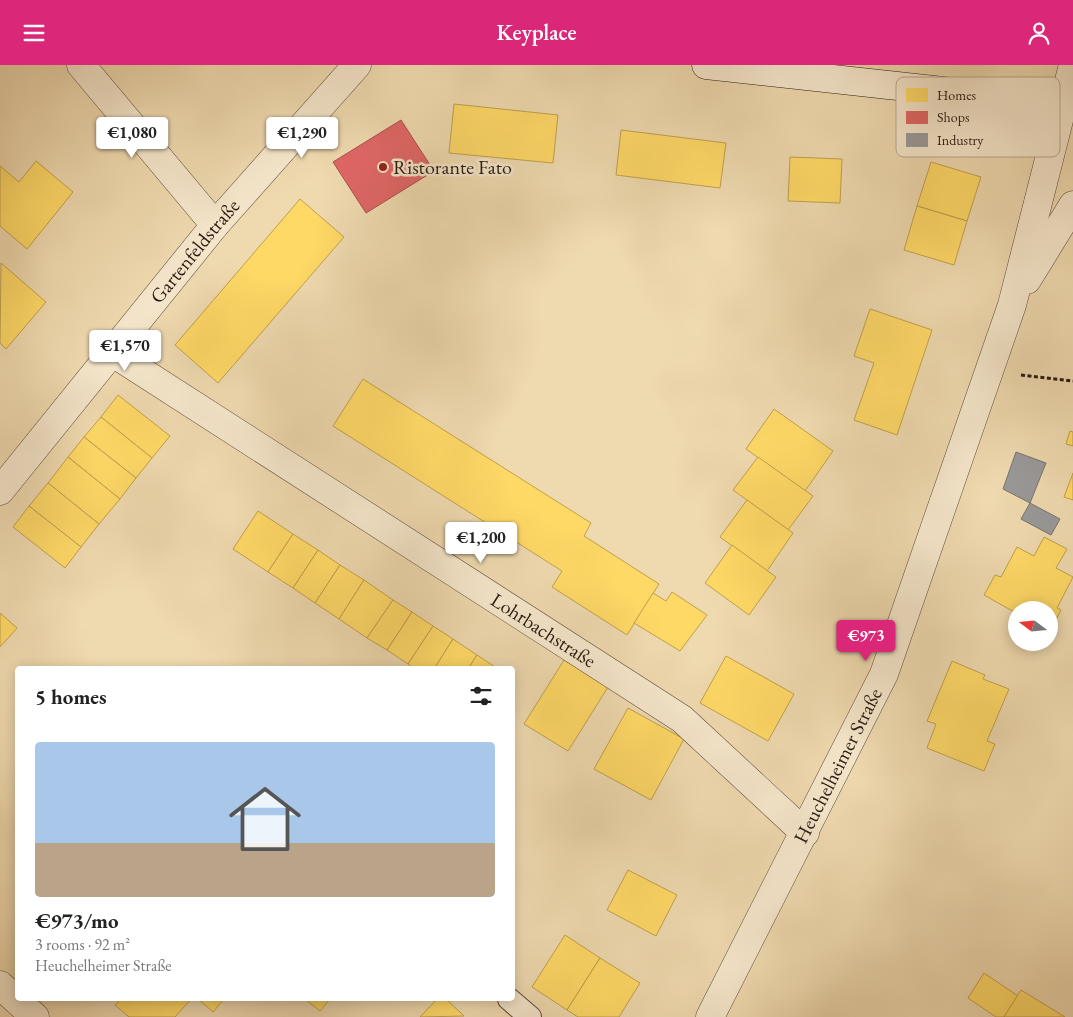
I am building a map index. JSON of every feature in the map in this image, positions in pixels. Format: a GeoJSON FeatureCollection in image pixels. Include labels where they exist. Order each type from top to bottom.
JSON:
{"type":"FeatureCollection","features":[{"type":"Feature","properties":{"kind":"street"},"geometry":{"type":"LineString","coordinates":[[81,65],[216,225]]}},
{"type":"Feature","properties":{"kind":"street","name":"Gartenfeldstraße"},"geometry":{"type":"LineString","coordinates":[[0,491],[216,225],[358,65]]}},
{"type":"Feature","properties":{"kind":"street"},"geometry":{"type":"LineString","coordinates":[[706,65],[896,86]]}},
{"type":"Feature","properties":{"kind":"street","name":"Heuchelheimer Straße"},"geometry":{"type":"LineString","coordinates":[[1060,129],[1069,96],[1073,65]]}},
{"type":"Feature","properties":{"kind":"street","name":"Heuchelheimer Straße"},"geometry":{"type":"LineString","coordinates":[[710,1017],[884,674],[987,371],[1012,305],[1052,157]]}},
{"type":"Feature","properties":{"kind":"street","name":"Heuchelheimer Straße"},"geometry":{"type":"LineString","coordinates":[[1012,305],[1073,205]]}},
{"type":"Feature","properties":{"kind":"street","name":"Lohrbachstraße"},"geometry":{"type":"LineString","coordinates":[[112,353],[682,719],[805,833]]}},
{"type":"Feature","properties":{"kind":"street"},"geometry":{"type":"LineString","coordinates":[[0,985],[15,999]]}},
{"type":"Feature","properties":{"kind":"street"},"geometry":{"type":"LineString","coordinates":[[18,1001],[35,1017]]}},
{"type":"Feature","properties":{"kind":"lane"},"geometry":{"type":"LineString","coordinates":[[511,1001],[530,1017]]}},
{"type":"Feature","properties":{"kind":"path"},"geometry":{"type":"LineString","coordinates":[[987,371],[1073,381]]}},
{"type":"Feature","properties":{"kind":"building: Homes"},"geometry":{"type":"Polygon","coordinates":[[[454,104],[558,115],[553,163],[449,153],[454,104]]]}},
{"type":"Feature","properties":{"kind":"building: Homes"},"geometry":{"type":"Polygon","coordinates":[[[621,130],[726,143],[720,188],[616,175],[621,130]]]}},
{"type":"Feature","properties":{"kind":"building: Homes"},"geometry":{"type":"Polygon","coordinates":[[[790,157],[842,159],[840,203],[788,201],[790,157]]]}},
{"type":"Feature","properties":{"kind":"building: Homes"},"geometry":{"type":"Polygon","coordinates":[[[36,161],[73,192],[27,249],[0,226],[0,166],[19,182],[36,161]]]}},
{"type":"Feature","properties":{"kind":"building: Homes"},"geometry":{"type":"Polygon","coordinates":[[[931,162],[981,177],[967,221],[917,206],[931,162]]]}},
{"type":"Feature","properties":{"kind":"building: Homes"},"geometry":{"type":"Polygon","coordinates":[[[300,199],[344,237],[218,383],[175,345],[300,199]]]}},
{"type":"Feature","properties":{"kind":"building: Homes"},"geometry":{"type":"Polygon","coordinates":[[[917,206],[967,221],[954,265],[904,250],[917,206]]]}},
{"type":"Feature","properties":{"kind":"building: Homes"},"geometry":{"type":"Polygon","coordinates":[[[1,263],[46,302],[6,349],[0,343],[1,263]]]}},
{"type":"Feature","properties":{"kind":"building: Homes"},"geometry":{"type":"Polygon","coordinates":[[[870,309],[932,330],[897,435],[854,420],[874,363],[854,356],[870,309]]]}},
{"type":"Feature","properties":{"kind":"building: Homes"},"geometry":{"type":"Polygon","coordinates":[[[363,379],[591,523],[584,536],[659,584],[627,635],[552,587],[562,571],[333,426],[363,379]]]}},
{"type":"Feature","properties":{"kind":"building: Homes"},"geometry":{"type":"Polygon","coordinates":[[[118,395],[170,436],[152,458],[101,417],[118,395]]]}},
{"type":"Feature","properties":{"kind":"building: Homes"},"geometry":{"type":"Polygon","coordinates":[[[774,409],[833,451],[805,491],[746,449],[774,409]]]}},
{"type":"Feature","properties":{"kind":"building: Homes"},"geometry":{"type":"Polygon","coordinates":[[[101,417],[152,458],[136,478],[84,437],[101,417]]]}},
{"type":"Feature","properties":{"kind":"building: Homes"},"geometry":{"type":"Polygon","coordinates":[[[1070,431],[1073,432],[1073,446],[1066,444],[1070,431]]]}},
{"type":"Feature","properties":{"kind":"building: Homes"},"geometry":{"type":"Polygon","coordinates":[[[84,437],[136,478],[120,499],[68,457],[84,437]]]}},
{"type":"Feature","properties":{"kind":"building: Homes"},"geometry":{"type":"Polygon","coordinates":[[[68,457],[120,499],[99,524],[48,483],[68,457]]]}},
{"type":"Feature","properties":{"kind":"building: Homes"},"geometry":{"type":"Polygon","coordinates":[[[758,457],[813,496],[788,530],[733,490],[758,457]]]}},
{"type":"Feature","properties":{"kind":"building: Homes"},"geometry":{"type":"Polygon","coordinates":[[[1073,473],[1073,500],[1064,497],[1073,473]]]}},
{"type":"Feature","properties":{"kind":"building: Homes"},"geometry":{"type":"Polygon","coordinates":[[[48,483],[99,524],[81,547],[29,506],[48,483]]]}},
{"type":"Feature","properties":{"kind":"building: Homes"},"geometry":{"type":"Polygon","coordinates":[[[747,500],[793,533],[767,571],[720,537],[747,500]]]}},
{"type":"Feature","properties":{"kind":"building: Homes"},"geometry":{"type":"Polygon","coordinates":[[[29,506],[81,547],[65,568],[13,527],[29,506]]]}},
{"type":"Feature","properties":{"kind":"building: Homes"},"geometry":{"type":"Polygon","coordinates":[[[258,511],[293,534],[268,572],[233,549],[258,511]]]}},
{"type":"Feature","properties":{"kind":"building: Homes"},"geometry":{"type":"Polygon","coordinates":[[[293,534],[318,550],[293,588],[268,572],[293,534]]]}},
{"type":"Feature","properties":{"kind":"building: Homes"},"geometry":{"type":"Polygon","coordinates":[[[1044,537],[1067,549],[1056,568],[1073,577],[1058,606],[1058,601],[1008,601],[1008,608],[984,595],[995,575],[1001,577],[1017,547],[1034,556],[1044,537]]]}},
{"type":"Feature","properties":{"kind":"building: Homes"},"geometry":{"type":"Polygon","coordinates":[[[732,545],[776,577],[749,615],[705,583],[732,545]]]}},
{"type":"Feature","properties":{"kind":"building: Homes"},"geometry":{"type":"Polygon","coordinates":[[[318,550],[340,565],[315,603],[293,588],[318,550]]]}},
{"type":"Feature","properties":{"kind":"building: Homes"},"geometry":{"type":"Polygon","coordinates":[[[340,565],[364,580],[339,619],[315,603],[340,565]]]}},
{"type":"Feature","properties":{"kind":"building: Homes"},"geometry":{"type":"Polygon","coordinates":[[[364,580],[393,600],[367,638],[339,619],[364,580]]]}},
{"type":"Feature","properties":{"kind":"building: Homes"},"geometry":{"type":"Polygon","coordinates":[[[672,592],[707,615],[680,651],[634,623],[653,593],[666,601],[672,592]]]}},
{"type":"Feature","properties":{"kind":"building: Homes"},"geometry":{"type":"Polygon","coordinates":[[[393,600],[412,612],[387,650],[367,638],[393,600]]]}},
{"type":"Feature","properties":{"kind":"building: Homes"},"geometry":{"type":"Polygon","coordinates":[[[412,612],[433,626],[408,664],[387,650],[412,612]]]}},
{"type":"Feature","properties":{"kind":"building: Homes"},"geometry":{"type":"Polygon","coordinates":[[[0,613],[17,628],[0,647],[0,613]]]}},
{"type":"Feature","properties":{"kind":"building: Homes"},"geometry":{"type":"Polygon","coordinates":[[[433,626],[453,639],[436,666],[411,666],[408,664],[433,626]]]}},
{"type":"Feature","properties":{"kind":"building: Homes"},"geometry":{"type":"Polygon","coordinates":[[[453,639],[477,655],[470,666],[436,666],[453,639]]]}},
{"type":"Feature","properties":{"kind":"building: Homes"},"geometry":{"type":"Polygon","coordinates":[[[477,655],[494,666],[470,666],[477,655]]]}},
{"type":"Feature","properties":{"kind":"building: Homes"},"geometry":{"type":"Polygon","coordinates":[[[726,656],[794,694],[768,741],[700,703],[726,656]]]}},
{"type":"Feature","properties":{"kind":"building: Homes"},"geometry":{"type":"Polygon","coordinates":[[[564,660],[608,687],[568,751],[524,724],[564,660]]]}},
{"type":"Feature","properties":{"kind":"building: Homes"},"geometry":{"type":"Polygon","coordinates":[[[952,661],[985,675],[983,679],[1009,689],[987,741],[995,744],[984,771],[927,748],[936,724],[927,721],[952,661]]]}},
{"type":"Feature","properties":{"kind":"building: Homes"},"geometry":{"type":"Polygon","coordinates":[[[628,708],[684,739],[651,800],[594,769],[628,708]]]}},
{"type":"Feature","properties":{"kind":"building: Homes"},"geometry":{"type":"Polygon","coordinates":[[[628,870],[677,895],[656,936],[607,910],[628,870]]]}},
{"type":"Feature","properties":{"kind":"building: Homes"},"geometry":{"type":"Polygon","coordinates":[[[565,935],[600,958],[567,1010],[532,987],[565,935]]]}},
{"type":"Feature","properties":{"kind":"building: Homes"},"geometry":{"type":"Polygon","coordinates":[[[600,958],[640,983],[619,1017],[578,1017],[567,1010],[600,958]]]}},
{"type":"Feature","properties":{"kind":"building: Homes"},"geometry":{"type":"Polygon","coordinates":[[[984,973],[1018,996],[1004,1017],[996,1017],[968,998],[984,973]]]}},
{"type":"Feature","properties":{"kind":"building: Homes"},"geometry":{"type":"Polygon","coordinates":[[[1021,990],[1065,1017],[1004,1017],[1021,990]]]}},
{"type":"Feature","properties":{"kind":"building: Homes"},"geometry":{"type":"Polygon","coordinates":[[[119,1001],[189,1001],[175,1017],[129,1017],[115,1005],[119,1001]]]}},
{"type":"Feature","properties":{"kind":"building: Homes"},"geometry":{"type":"Polygon","coordinates":[[[200,1001],[222,1001],[213,1012],[200,1001]]]}},
{"type":"Feature","properties":{"kind":"building: Homes"},"geometry":{"type":"Polygon","coordinates":[[[308,1001],[328,1001],[320,1011],[308,1001]]]}},
{"type":"Feature","properties":{"kind":"building: Homes"},"geometry":{"type":"Polygon","coordinates":[[[435,1001],[448,1001],[464,1016],[420,1017],[435,1001]]]}},
{"type":"Feature","properties":{"kind":"building: Shops","name":"Ristorante Fato"},"geometry":{"type":"Polygon","coordinates":[[[401,120],[434,171],[366,213],[333,162],[401,120]]]}},
{"type":"Feature","properties":{"kind":"building: Industry"},"geometry":{"type":"Polygon","coordinates":[[[1016,452],[1046,463],[1030,503],[1003,489],[1016,452]]]}},
{"type":"Feature","properties":{"kind":"building: Industry"},"geometry":{"type":"Polygon","coordinates":[[[1030,503],[1060,519],[1051,535],[1021,519],[1030,503]]]}},
{"type":"Feature","properties":{"kind":"place","name":"Ristorante Fato"},"geometry":{"type":"Point","coordinates":[383,167]}}]}
